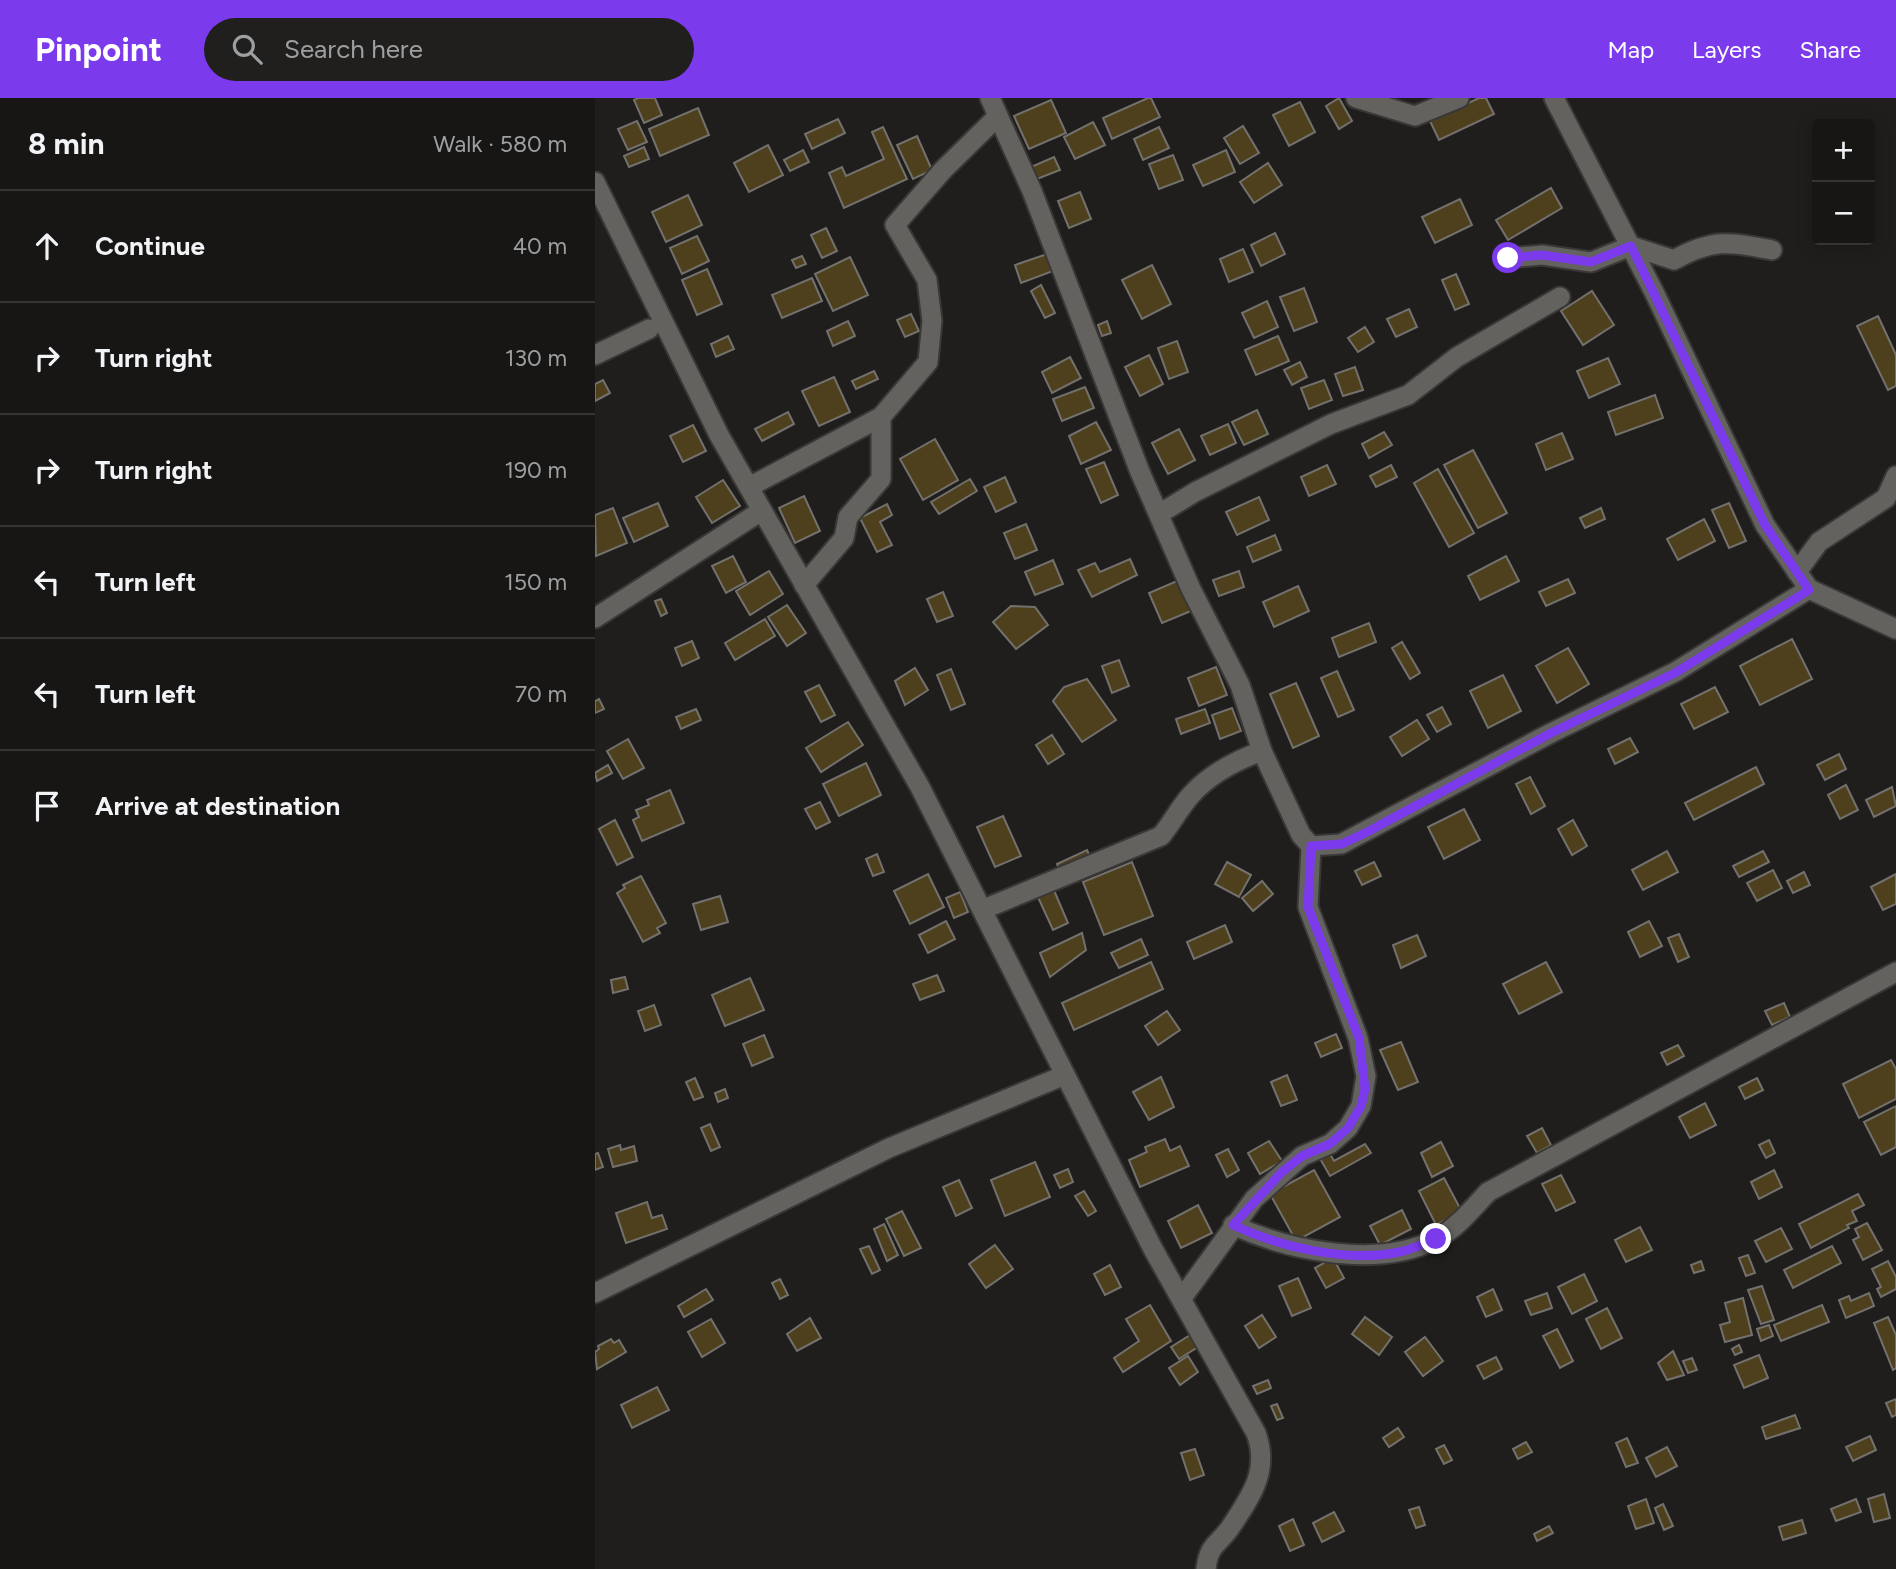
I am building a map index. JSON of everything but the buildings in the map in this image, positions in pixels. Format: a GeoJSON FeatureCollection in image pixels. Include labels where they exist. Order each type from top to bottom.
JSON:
{"type":"FeatureCollection","features":[{"type":"Feature","properties":{"kind":"street"},"geometry":{"type":"LineString","coordinates":[[1356,98],[1415,116],[1459,98]]}},
{"type":"Feature","properties":{"kind":"street"},"geometry":{"type":"LineString","coordinates":[[1555,98],[1631,246],[1765,525],[1809,590],[1894,627]]}},
{"type":"Feature","properties":{"kind":"street"},"geometry":{"type":"LineString","coordinates":[[749,487],[881,416],[928,362],[932,321],[927,280],[895,225],[994,107],[1032,191],[1191,589],[1240,685],[1262,751],[1301,835],[1311,846],[1308,907],[1359,1038],[1365,1089],[1361,1106],[1348,1128],[1330,1144],[1302,1156],[1282,1172],[1233,1225],[1182,1298]]}},
{"type":"Feature","properties":{"kind":"street"},"geometry":{"type":"LineString","coordinates":[[595,182],[652,304],[749,487],[920,787],[984,909],[1153,1249],[1242,1405],[1262,1449],[1260,1474],[1228,1531],[1209,1550],[1206,1569]]}},
{"type":"Feature","properties":{"kind":"street"},"geometry":{"type":"LineString","coordinates":[[1508,258],[1542,255],[1591,262],[1631,246],[1674,260],[1698,246],[1724,241],[1772,250]]}},
{"type":"Feature","properties":{"kind":"street"},"geometry":{"type":"LineString","coordinates":[[1159,514],[1195,492],[1331,424],[1408,395],[1457,357],[1560,297]]}},
{"type":"Feature","properties":{"kind":"street"},"geometry":{"type":"LineString","coordinates":[[595,355],[649,330]]}},
{"type":"Feature","properties":{"kind":"street"},"geometry":{"type":"LineString","coordinates":[[804,585],[844,538],[848,517],[881,479],[881,416]]}},
{"type":"Feature","properties":{"kind":"street"},"geometry":{"type":"LineString","coordinates":[[1797,572],[1819,542],[1887,498],[1896,476]]}},
{"type":"Feature","properties":{"kind":"street"},"geometry":{"type":"LineString","coordinates":[[595,618],[755,515]]}},
{"type":"Feature","properties":{"kind":"street"},"geometry":{"type":"LineString","coordinates":[[1311,846],[1342,844],[1369,831],[1551,733],[1675,673],[1809,590]]}},
{"type":"Feature","properties":{"kind":"street"},"geometry":{"type":"LineString","coordinates":[[984,909],[1161,835],[1176,819],[1191,795],[1235,761],[1262,751]]}},
{"type":"Feature","properties":{"kind":"street"},"geometry":{"type":"LineString","coordinates":[[1233,1225],[1260,1237],[1361,1256],[1400,1252],[1436,1239],[1458,1224],[1488,1192],[1896,972]]}},
{"type":"Feature","properties":{"kind":"street"},"geometry":{"type":"LineString","coordinates":[[595,1293],[890,1148],[1065,1075]]}},
{"type":"Feature","properties":{"kind":"route"},"geometry":{"type":"LineString","coordinates":[[1436,1239],[1400,1252],[1361,1256],[1260,1237],[1233,1225],[1254,1199],[1282,1172],[1302,1156],[1330,1144],[1348,1128],[1361,1106],[1365,1089],[1366,1076],[1359,1038],[1308,907],[1311,846],[1342,844],[1369,831],[1492,763],[1675,673],[1809,590],[1765,525],[1631,246],[1591,262],[1542,255],[1508,258]]}}]}
